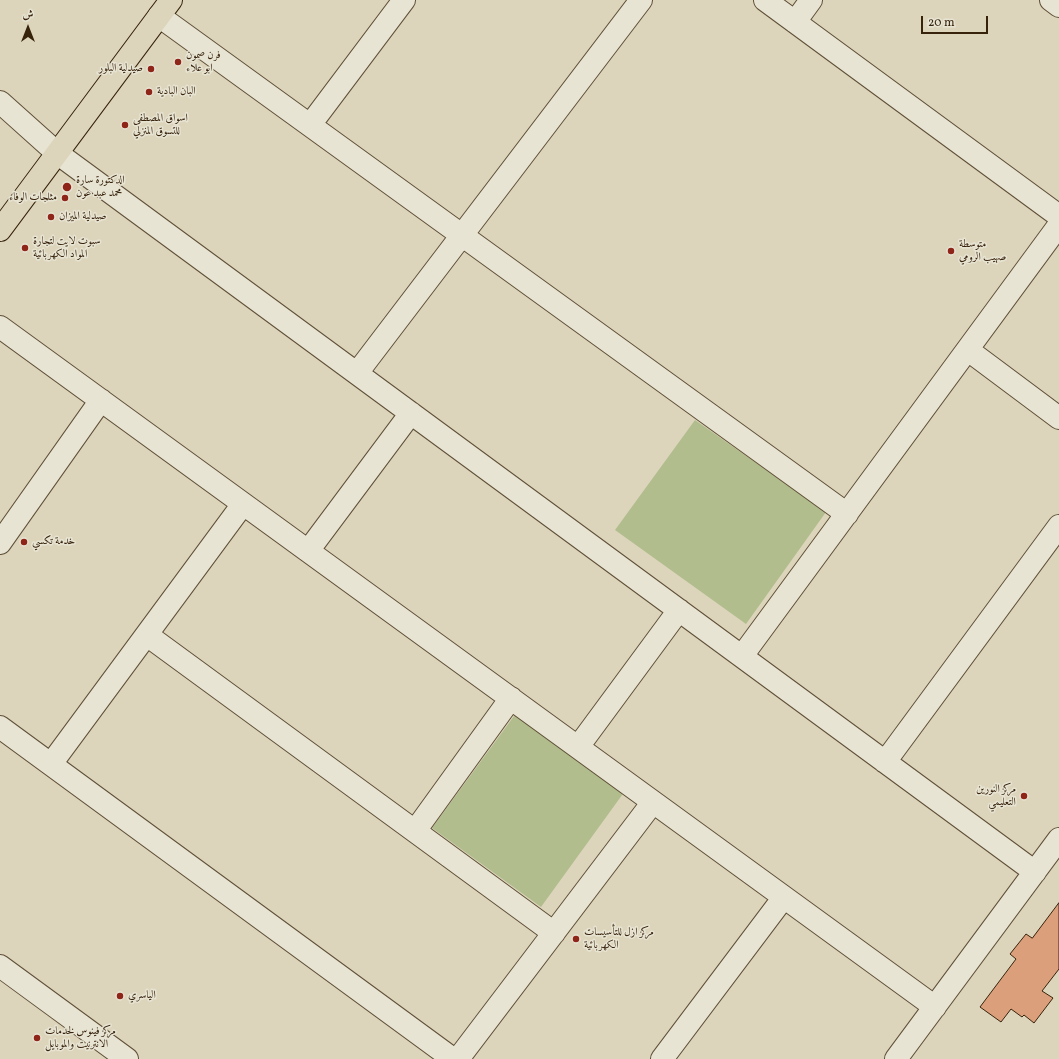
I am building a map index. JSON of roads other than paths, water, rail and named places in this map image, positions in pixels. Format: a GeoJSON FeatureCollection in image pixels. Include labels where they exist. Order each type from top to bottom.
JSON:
{"type":"FeatureCollection","features":[{"type":"Feature","properties":{"kind":"main road"},"geometry":{"type":"LineString","coordinates":[[0,230],[165,8]]}},
{"type":"Feature","properties":{"kind":"street"},"geometry":{"type":"LineString","coordinates":[[310,125],[404,0]]}},
{"type":"Feature","properties":{"kind":"street"},"geometry":{"type":"LineString","coordinates":[[357,373],[642,0]]}},
{"type":"Feature","properties":{"kind":"street"},"geometry":{"type":"LineString","coordinates":[[765,0],[1059,216]]}},
{"type":"Feature","properties":{"kind":"street"},"geometry":{"type":"LineString","coordinates":[[795,22],[811,0]]}},
{"type":"Feature","properties":{"kind":"street"},"geometry":{"type":"LineString","coordinates":[[1051,0],[1059,6]]}},
{"type":"Feature","properties":{"kind":"street"},"geometry":{"type":"LineString","coordinates":[[165,8],[310,125],[847,514]]}},
{"type":"Feature","properties":{"kind":"street"},"geometry":{"type":"LineString","coordinates":[[0,102],[57,153],[1035,872]]}},
{"type":"Feature","properties":{"kind":"street"},"geometry":{"type":"LineString","coordinates":[[742,656],[1059,225]]}},
{"type":"Feature","properties":{"kind":"street"},"geometry":{"type":"LineString","coordinates":[[0,327],[935,1007]]}},
{"type":"Feature","properties":{"kind":"street"},"geometry":{"type":"LineString","coordinates":[[968,350],[1059,418]]}},
{"type":"Feature","properties":{"kind":"street"},"geometry":{"type":"LineString","coordinates":[[0,543],[101,400]]}},
{"type":"Feature","properties":{"kind":"street"},"geometry":{"type":"LineString","coordinates":[[308,551],[411,413]]}},
{"type":"Feature","properties":{"kind":"street"},"geometry":{"type":"LineString","coordinates":[[51,764],[244,504]]}},
{"type":"Feature","properties":{"kind":"street"},"geometry":{"type":"LineString","coordinates":[[885,762],[1059,526]]}},
{"type":"Feature","properties":{"kind":"street"},"geometry":{"type":"LineString","coordinates":[[578,747],[679,610]]}},
{"type":"Feature","properties":{"kind":"street"},"geometry":{"type":"LineString","coordinates":[[146,635],[554,932]]}},
{"type":"Feature","properties":{"kind":"street"},"geometry":{"type":"LineString","coordinates":[[415,831],[511,698]]}},
{"type":"Feature","properties":{"kind":"street"},"geometry":{"type":"LineString","coordinates":[[0,727],[452,1059]]}},
{"type":"Feature","properties":{"kind":"street"},"geometry":{"type":"LineString","coordinates":[[458,1059],[653,802]]}},
{"type":"Feature","properties":{"kind":"street"},"geometry":{"type":"LineString","coordinates":[[896,1059],[1059,839]]}},
{"type":"Feature","properties":{"kind":"street"},"geometry":{"type":"LineString","coordinates":[[662,1059],[784,897]]}},
{"type":"Feature","properties":{"kind":"street"},"geometry":{"type":"LineString","coordinates":[[0,966],[127,1059]]}},
{"type":"Feature","properties":{"kind":"place","name":"فرن صمون ابو علاء"},"geometry":{"type":"Point","coordinates":[178,62]}},
{"type":"Feature","properties":{"kind":"place","name":"صيدلية البلور"},"geometry":{"type":"Point","coordinates":[151,69]}},
{"type":"Feature","properties":{"kind":"place","name":"البان البادية"},"geometry":{"type":"Point","coordinates":[149,92]}},
{"type":"Feature","properties":{"kind":"place","name":"اسواق المصطفى للتسوق المنزلي"},"geometry":{"type":"Point","coordinates":[125,125]}},
{"type":"Feature","properties":{"kind":"place","name":"الدكتورة سارة محمد عبد عون"},"geometry":{"type":"Point","coordinates":[67,187]}},
{"type":"Feature","properties":{"kind":"place","name":"مثلجات الوفاء"},"geometry":{"type":"Point","coordinates":[65,198]}},
{"type":"Feature","properties":{"kind":"place","name":"صيدلية الميزان"},"geometry":{"type":"Point","coordinates":[51,217]}},
{"type":"Feature","properties":{"kind":"place","name":"سبوت لايت لتجارة المواد الكهربائية"},"geometry":{"type":"Point","coordinates":[25,248]}},
{"type":"Feature","properties":{"kind":"place","name":"متوسطة صهيب الرومي"},"geometry":{"type":"Point","coordinates":[951,251]}},
{"type":"Feature","properties":{"kind":"place","name":"خدمة تكسي"},"geometry":{"type":"Point","coordinates":[24,542]}},
{"type":"Feature","properties":{"kind":"place","name":"مركز النورين التعليمي"},"geometry":{"type":"Point","coordinates":[1024,796]}},
{"type":"Feature","properties":{"kind":"place","name":"مركز ازل للتأسيسات الكهربائية"},"geometry":{"type":"Point","coordinates":[576,939]}},
{"type":"Feature","properties":{"kind":"place","name":"الياسري"},"geometry":{"type":"Point","coordinates":[120,996]}},
{"type":"Feature","properties":{"kind":"place","name":"مركز فينوس لخدمات الانترنيت والموبايل"},"geometry":{"type":"Point","coordinates":[37,1038]}}]}
